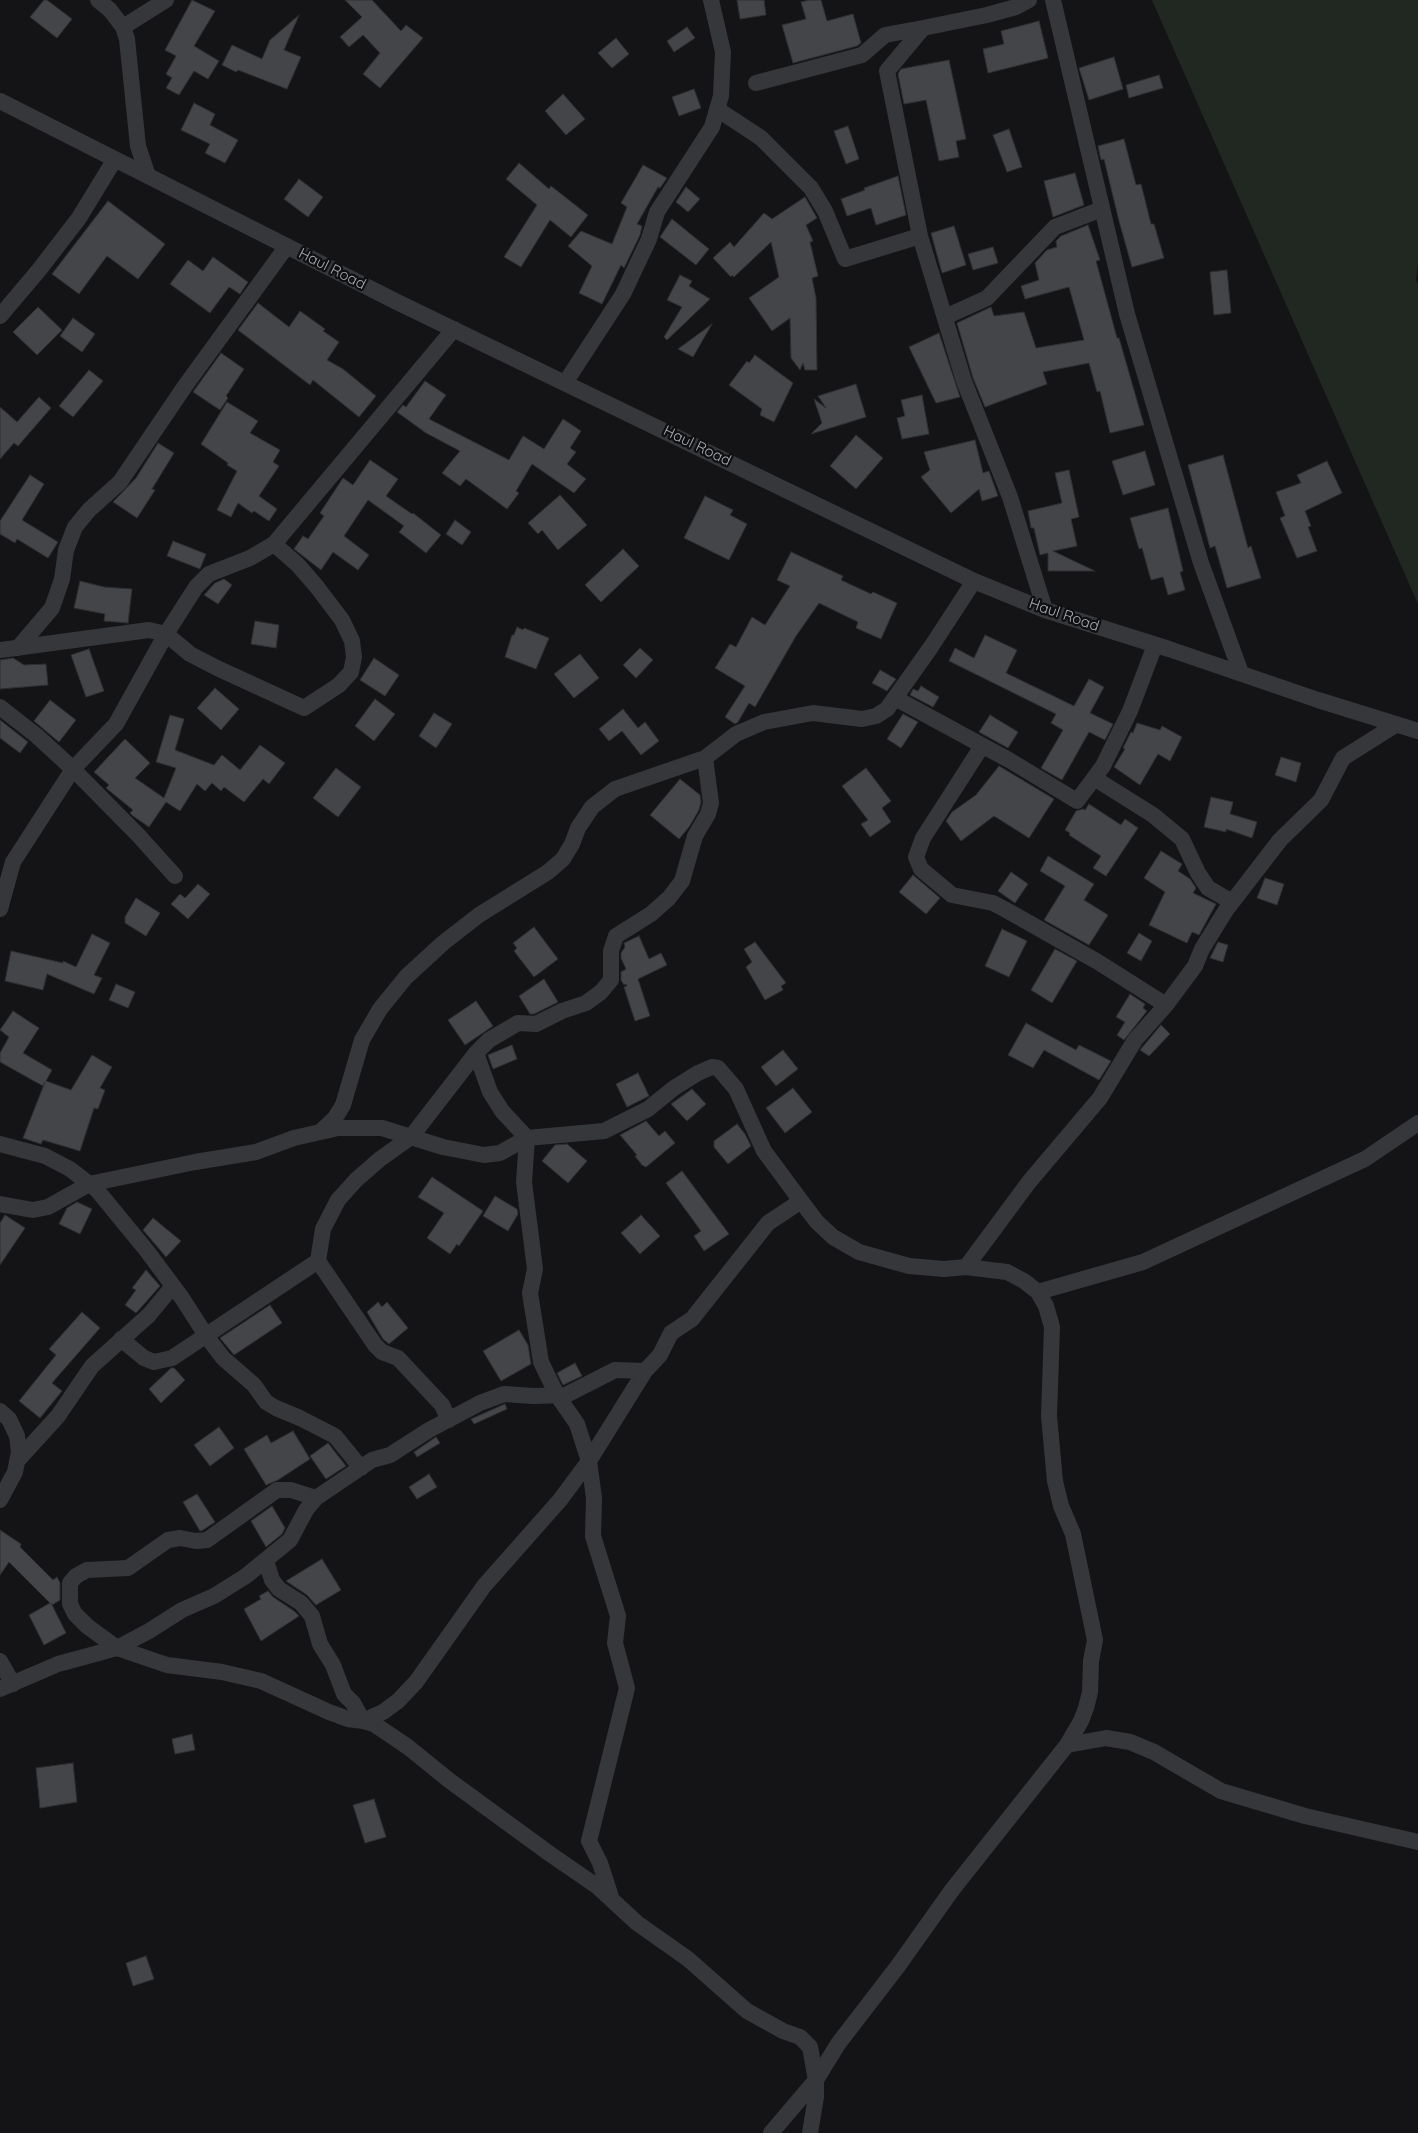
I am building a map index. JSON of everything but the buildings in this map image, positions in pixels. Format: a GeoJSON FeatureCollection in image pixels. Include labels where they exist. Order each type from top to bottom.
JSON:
{"type":"FeatureCollection","features":[{"type":"Feature","properties":{"kind":"street"},"geometry":{"type":"LineString","coordinates":[[98,0],[110,10],[123,27],[127,39],[138,146],[148,176]]}},
{"type":"Feature","properties":{"kind":"street"},"geometry":{"type":"LineString","coordinates":[[123,27],[166,0]]}},
{"type":"Feature","properties":{"kind":"street"},"geometry":{"type":"LineString","coordinates":[[565,383],[623,294],[649,240],[657,212],[712,127],[721,96],[723,52],[712,0]]}},
{"type":"Feature","properties":{"kind":"street"},"geometry":{"type":"LineString","coordinates":[[756,83],[862,55],[885,35],[1016,7],[1029,0]]}},
{"type":"Feature","properties":{"kind":"street"},"geometry":{"type":"LineString","coordinates":[[1052,0],[1127,314],[1177,487],[1216,607],[1241,673]]}},
{"type":"Feature","properties":{"kind":"street"},"geometry":{"type":"LineString","coordinates":[[923,28],[887,71],[920,236],[964,381],[1010,497],[1045,610]]}},
{"type":"Feature","properties":{"kind":"street","name":"Haul Road"},"geometry":{"type":"LineString","coordinates":[[0,101],[454,329],[974,581],[1045,610],[1155,644],[1418,731]]}},
{"type":"Feature","properties":{"kind":"street"},"geometry":{"type":"LineString","coordinates":[[717,109],[761,138],[811,188],[826,210],[846,259],[920,236]]}},
{"type":"Feature","properties":{"kind":"street"},"geometry":{"type":"LineString","coordinates":[[0,316],[79,218],[116,159]]}},
{"type":"Feature","properties":{"kind":"street"},"geometry":{"type":"LineString","coordinates":[[945,317],[987,298],[1055,227],[1102,209]]}},
{"type":"Feature","properties":{"kind":"street"},"geometry":{"type":"LineString","coordinates":[[18,648],[52,608],[62,579],[66,550],[75,527],[89,510],[120,482],[185,386],[287,246]]}},
{"type":"Feature","properties":{"kind":"street"},"geometry":{"type":"LineString","coordinates":[[0,909],[13,862],[73,770],[116,724],[166,634],[196,587],[208,574],[250,558],[274,544],[454,329]]}},
{"type":"Feature","properties":{"kind":"street"},"geometry":{"type":"LineString","coordinates":[[0,650],[149,630],[166,634],[190,654],[304,708],[339,685],[351,672],[354,657],[352,641],[342,620],[298,565],[274,544]]}},
{"type":"Feature","properties":{"kind":"street"},"geometry":{"type":"LineString","coordinates":[[320,1132],[335,1118],[343,1105],[362,1040],[380,1009],[406,977],[443,942],[479,915],[548,872],[563,859],[572,844],[578,828],[592,807],[615,789],[706,758],[736,734],[764,722],[814,713],[862,719],[876,716],[887,709],[895,698],[931,648],[974,581]]}},
{"type":"Feature","properties":{"kind":"street"},"geometry":{"type":"LineString","coordinates":[[895,698],[1077,802],[1103,766],[1130,711],[1155,644]]}},
{"type":"Feature","properties":{"kind":"street"},"geometry":{"type":"LineString","coordinates":[[0,707],[73,770],[139,836],[175,876]]}},
{"type":"Feature","properties":{"kind":"street"},"geometry":{"type":"LineString","coordinates":[[966,1267],[1029,1182],[1100,1098],[1135,1040],[1166,1005],[1195,966],[1202,950],[1232,902],[1280,840],[1321,800],[1343,758],[1397,724]]}},
{"type":"Feature","properties":{"kind":"street"},"geometry":{"type":"LineString","coordinates":[[982,746],[923,838],[916,857],[921,870],[952,895],[993,903],[1098,962],[1166,1005]]}},
{"type":"Feature","properties":{"kind":"street"},"geometry":{"type":"LineString","coordinates":[[449,1420],[442,1405],[398,1358],[382,1352],[375,1345],[318,1261],[323,1229],[338,1200],[374,1164],[411,1137],[476,1053],[489,1040],[518,1024],[536,1024],[562,1011],[586,1003],[602,992],[611,980],[611,951],[616,936],[651,914],[669,898],[682,881],[695,836],[708,814],[711,803],[706,758]]}},
{"type":"Feature","properties":{"kind":"street"},"geometry":{"type":"LineString","coordinates":[[1094,778],[1153,816],[1182,839],[1198,873],[1208,888],[1232,902]]}},
{"type":"Feature","properties":{"kind":"street"},"geometry":{"type":"LineString","coordinates":[[476,1053],[490,1092],[498,1105],[527,1138],[524,1182],[535,1269],[530,1292],[541,1362],[557,1395],[577,1424],[589,1461],[594,1498],[593,1536],[618,1616],[616,1643],[626,1688],[589,1841],[600,1863],[611,1898]]}},
{"type":"Feature","properties":{"kind":"street"},"geometry":{"type":"LineString","coordinates":[[0,1204],[33,1210],[48,1207],[89,1184],[195,1162],[256,1152],[294,1138],[338,1128],[382,1128],[484,1155],[500,1153],[527,1138],[604,1131],[648,1109],[674,1088],[698,1073],[712,1067],[718,1068],[736,1089],[764,1151],[817,1222],[834,1237],[860,1252],[909,1266],[944,1269],[966,1267],[1007,1272],[1024,1281],[1038,1292],[1046,1306],[1052,1327],[1049,1416],[1055,1481],[1061,1506],[1073,1534],[1095,1640],[1091,1661],[1090,1692],[1082,1721],[1067,1746],[952,1890],[898,1966],[838,2044],[816,2080],[771,2133]]}},
{"type":"Feature","properties":{"kind":"street"},"geometry":{"type":"LineString","coordinates":[[1038,1292],[1143,1262],[1365,1159],[1418,1123]]}},
{"type":"Feature","properties":{"kind":"street"},"geometry":{"type":"LineString","coordinates":[[0,1144],[45,1156],[70,1169],[97,1190],[174,1286],[206,1337],[223,1358],[254,1384],[266,1402],[335,1436],[361,1468]]}},
{"type":"Feature","properties":{"kind":"street"},"geometry":{"type":"LineString","coordinates":[[363,1721],[383,1712],[398,1701],[416,1682],[484,1586],[560,1500],[589,1461],[646,1371],[660,1355],[671,1333],[692,1319],[768,1223],[800,1201]]}},
{"type":"Feature","properties":{"kind":"street"},"geometry":{"type":"LineString","coordinates":[[121,1339],[144,1358],[154,1362],[172,1358],[318,1261]]}},
{"type":"Feature","properties":{"kind":"street"},"geometry":{"type":"LineString","coordinates":[[17,1461],[58,1416],[92,1366],[149,1315],[174,1286]]}},
{"type":"Feature","properties":{"kind":"street"},"geometry":{"type":"LineString","coordinates":[[0,1661],[6,1686],[58,1664],[117,1648],[150,1631],[182,1610],[214,1596],[266,1561],[290,1540],[306,1510],[316,1498],[372,1460],[390,1455],[480,1403],[504,1394],[533,1396],[566,1395],[615,1370],[646,1371]]}},
{"type":"Feature","properties":{"kind":"street"},"geometry":{"type":"LineString","coordinates":[[0,1411],[9,1419],[17,1436],[19,1452],[14,1472],[0,1500]]}},
{"type":"Feature","properties":{"kind":"street"},"geometry":{"type":"LineString","coordinates":[[316,1498],[291,1490],[277,1490],[207,1540],[196,1541],[180,1538],[168,1540],[128,1568],[86,1570],[76,1576],[70,1584],[69,1596],[75,1614],[87,1626],[117,1648],[167,1666],[222,1672],[261,1681],[348,1720],[374,1724],[408,1747],[450,1781],[598,1887],[637,1923],[688,1959],[747,2011],[783,2031],[800,2037],[810,2046],[816,2080],[816,2097],[810,2133]]}},
{"type":"Feature","properties":{"kind":"street"},"geometry":{"type":"LineString","coordinates":[[266,1561],[272,1580],[279,1589],[301,1603],[312,1616],[320,1644],[344,1694],[353,1703],[363,1721]]}},
{"type":"Feature","properties":{"kind":"street"},"geometry":{"type":"LineString","coordinates":[[1067,1746],[1106,1738],[1130,1742],[1154,1752],[1221,1792],[1305,1816],[1418,1842]]}},
{"type":"Feature","properties":{"kind":"shaded area"},"geometry":{"type":"Polygon","coordinates":[[[1152,0],[1418,0],[1418,262],[1416,280],[1418,285],[1418,604],[1152,0]]]}}]}
